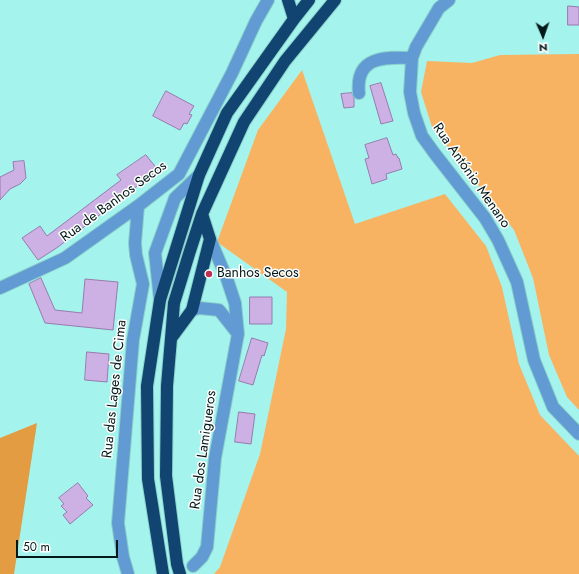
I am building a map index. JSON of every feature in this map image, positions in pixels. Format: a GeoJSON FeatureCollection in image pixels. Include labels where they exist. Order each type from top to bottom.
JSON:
{"type":"FeatureCollection","features":[{"type":"Feature","properties":{"kind":"highway"},"geometry":{"type":"LineString","coordinates":[[288,0],[294,19]]}},
{"type":"Feature","properties":{"kind":"highway"},"geometry":{"type":"LineString","coordinates":[[163,574],[148,479],[147,386],[160,300],[199,175],[227,113],[294,19],[310,0]]}},
{"type":"Feature","properties":{"kind":"highway"},"geometry":{"type":"LineString","coordinates":[[180,574],[177,564],[166,476],[167,386],[174,303],[202,214],[244,122],[285,61],[335,0]]}},
{"type":"Feature","properties":{"kind":"highway"},"geometry":{"type":"LineString","coordinates":[[172,338],[192,310],[210,238],[202,214]]}},
{"type":"Feature","properties":{"kind":"street","name":"Rua de Banhos Secos"},"geometry":{"type":"LineString","coordinates":[[1,286],[65,258],[138,206],[179,174],[268,0]]}},
{"type":"Feature","properties":{"kind":"street","name":"Rua António Menano"},"geometry":{"type":"LineString","coordinates":[[449,0],[439,8],[416,47],[412,58],[410,92],[414,113],[422,136],[485,218],[498,240],[517,282],[534,360],[550,400],[553,406],[579,434]]}},
{"type":"Feature","properties":{"kind":"street"},"geometry":{"type":"LineString","coordinates":[[359,93],[358,81],[363,70],[371,63],[387,58],[412,58]]}},
{"type":"Feature","properties":{"kind":"street"},"geometry":{"type":"LineString","coordinates":[[160,300],[155,253],[175,198],[199,175]]}},
{"type":"Feature","properties":{"kind":"street","name":"Rua das Lages de Cima"},"geometry":{"type":"LineString","coordinates":[[128,574],[123,557],[118,523],[134,340],[143,284],[136,255],[135,243],[138,206]]}},
{"type":"Feature","properties":{"kind":"street","name":"Rua dos Lamigueros"},"geometry":{"type":"LineString","coordinates":[[193,566],[202,557],[207,547],[215,458],[238,334],[235,303],[228,279],[210,238]]}},
{"type":"Feature","properties":{"kind":"street"},"geometry":{"type":"LineString","coordinates":[[192,310],[199,308],[219,310],[238,334]]}},
{"type":"Feature","properties":{"kind":"shaded area"},"geometry":{"type":"Polygon","coordinates":[[[579,54],[579,410],[567,397],[549,355],[533,278],[514,230],[432,127],[421,92],[427,61],[472,63],[500,55],[579,54]]]}},
{"type":"Feature","properties":{"kind":"shaded area"},"geometry":{"type":"Polygon","coordinates":[[[302,70],[355,224],[445,194],[486,246],[502,287],[519,364],[540,415],[579,456],[579,574],[214,574],[220,567],[260,454],[286,329],[287,292],[217,242],[258,130],[302,70]]]}},
{"type":"Feature","properties":{"kind":"shaded area"},"geometry":{"type":"Polygon","coordinates":[[[37,423],[14,574],[0,574],[0,438],[37,423]]]}},
{"type":"Feature","properties":{"kind":"building"},"geometry":{"type":"Polygon","coordinates":[[[568,6],[579,7],[579,25],[568,25],[568,6]]]}},
{"type":"Feature","properties":{"kind":"building"},"geometry":{"type":"Polygon","coordinates":[[[381,83],[393,121],[381,124],[370,86],[381,83]]]}},
{"type":"Feature","properties":{"kind":"building"},"geometry":{"type":"Polygon","coordinates":[[[166,91],[194,106],[189,114],[192,115],[187,124],[184,123],[180,130],[153,116],[166,91]]]}},
{"type":"Feature","properties":{"kind":"building"},"geometry":{"type":"Polygon","coordinates":[[[352,93],[354,98],[354,107],[344,108],[341,94],[352,93]]]}},
{"type":"Feature","properties":{"kind":"building"},"geometry":{"type":"Polygon","coordinates":[[[387,138],[393,155],[396,154],[399,158],[402,169],[386,174],[387,179],[372,184],[365,159],[369,158],[365,145],[387,138]]]}},
{"type":"Feature","properties":{"kind":"building"},"geometry":{"type":"Polygon","coordinates":[[[146,155],[158,170],[58,247],[38,260],[22,238],[40,226],[47,236],[121,180],[117,175],[146,155]]]}},
{"type":"Feature","properties":{"kind":"building"},"geometry":{"type":"Polygon","coordinates":[[[24,161],[26,178],[20,184],[10,189],[0,200],[0,177],[14,170],[13,162],[24,161]]]}},
{"type":"Feature","properties":{"kind":"building"},"geometry":{"type":"Polygon","coordinates":[[[41,278],[55,310],[82,313],[85,279],[118,282],[113,330],[45,323],[29,284],[41,278]]]}},
{"type":"Feature","properties":{"kind":"building"},"geometry":{"type":"Polygon","coordinates":[[[250,297],[272,297],[272,324],[250,324],[250,297]]]}},
{"type":"Feature","properties":{"kind":"building"},"geometry":{"type":"Polygon","coordinates":[[[252,338],[268,343],[264,356],[262,355],[253,385],[239,381],[252,338]]]}},
{"type":"Feature","properties":{"kind":"building"},"geometry":{"type":"Polygon","coordinates":[[[87,352],[109,354],[107,382],[85,380],[87,352]]]}},
{"type":"Feature","properties":{"kind":"building"},"geometry":{"type":"Polygon","coordinates":[[[239,412],[255,414],[251,444],[235,442],[239,412]]]}},
{"type":"Feature","properties":{"kind":"building"},"geometry":{"type":"Polygon","coordinates":[[[78,483],[88,496],[86,498],[93,505],[70,524],[63,515],[67,512],[61,506],[64,504],[59,498],[78,483]]]}},
{"type":"Feature","properties":{"kind":"place","name":"Banhos Secos"},"geometry":{"type":"Point","coordinates":[209,274]}}]}
